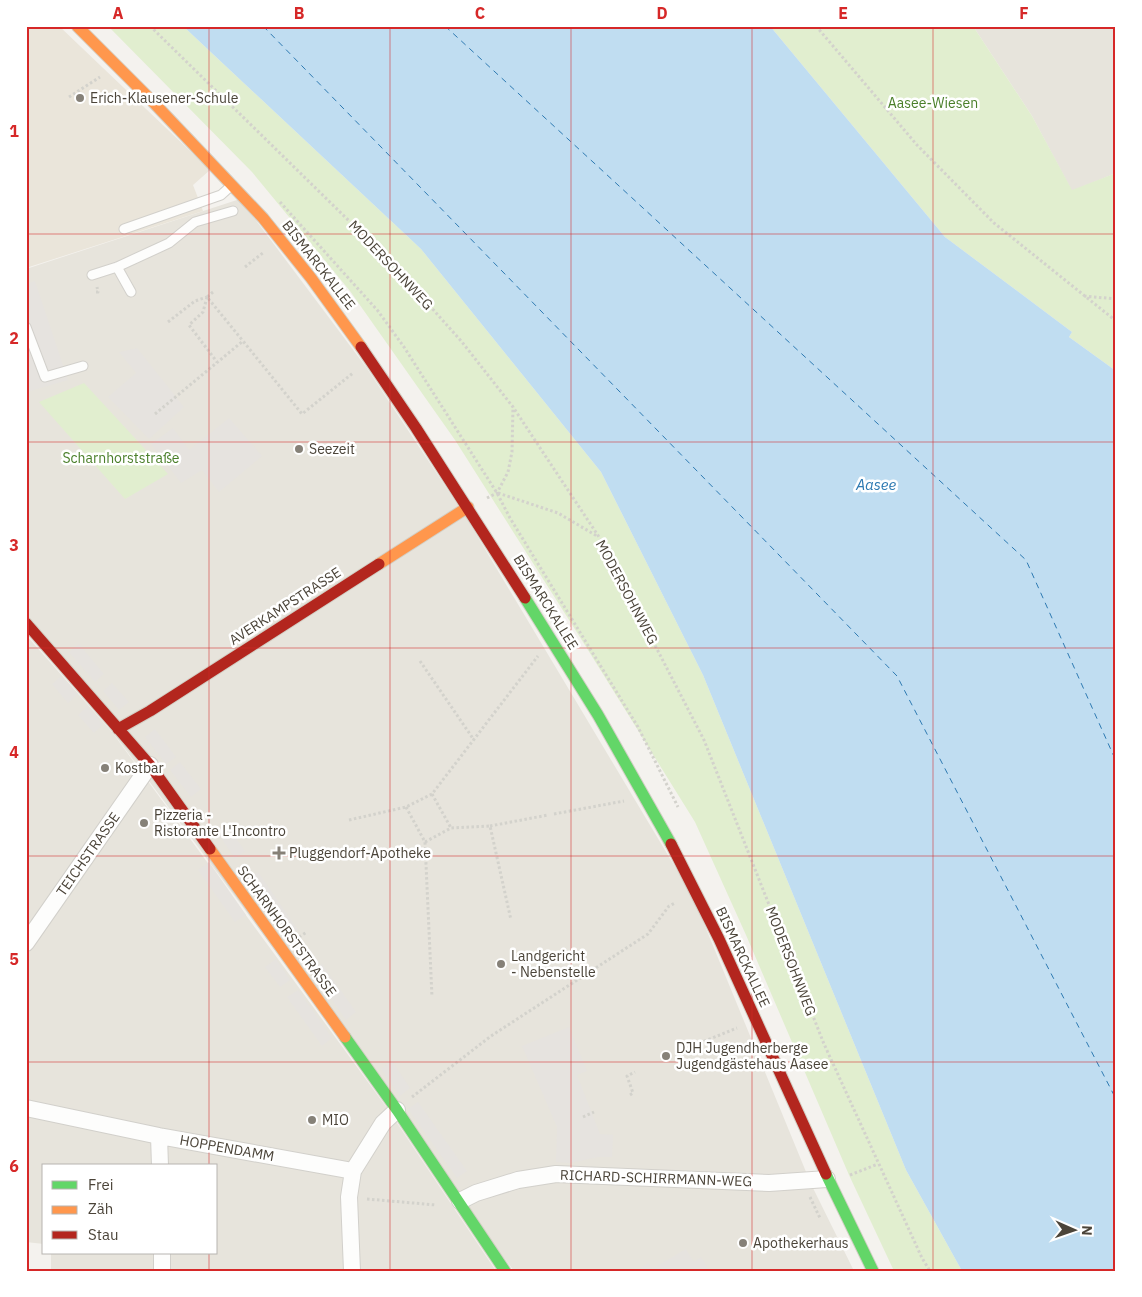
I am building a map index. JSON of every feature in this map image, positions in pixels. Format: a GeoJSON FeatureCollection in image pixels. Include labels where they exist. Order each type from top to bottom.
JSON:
{"type":"FeatureCollection","features":[{"type":"Feature","properties":{"kind":"street","name":"BISMARCKALLEE"},"geometry":{"type":"LineString","coordinates":[[77,26],[119,66],[234,184],[281,239],[338,313],[468,507],[560,650],[644,794],[697,894],[827,1179],[873,1271]]}},
{"type":"Feature","properties":{"kind":"street","name":"AVERKAMPSTRASSE"},"geometry":{"type":"LineString","coordinates":[[118,729],[150,711],[468,507]]}},
{"type":"Feature","properties":{"kind":"street","name":"SCHARNHORSTSTRASSE"},"geometry":{"type":"LineString","coordinates":[[26,623],[150,765],[397,1110],[460,1201],[505,1271]]}},
{"type":"Feature","properties":{"kind":"street","name":"TEICHSTRASSE"},"geometry":{"type":"LineString","coordinates":[[26,943],[150,765]]}},
{"type":"Feature","properties":{"kind":"street","name":"HOPPENDAMM"},"geometry":{"type":"LineString","coordinates":[[26,1108],[160,1136],[353,1172]]}},
{"type":"Feature","properties":{"kind":"street"},"geometry":{"type":"LineString","coordinates":[[352,1271],[349,1197],[353,1172],[382,1123],[397,1110]]}},
{"type":"Feature","properties":{"kind":"street"},"geometry":{"type":"LineString","coordinates":[[160,1136],[160,1164]]}},
{"type":"Feature","properties":{"kind":"street","name":"RICHARD-SCHIRRMANN-WEG"},"geometry":{"type":"LineString","coordinates":[[460,1201],[476,1193],[518,1180],[556,1174],[769,1183],[827,1179]]}},
{"type":"Feature","properties":{"kind":"street"},"geometry":{"type":"LineString","coordinates":[[162,1254],[162,1271]]}},
{"type":"Feature","properties":{"kind":"lane"},"geometry":{"type":"LineString","coordinates":[[124,229],[220,195],[234,184]]}},
{"type":"Feature","properties":{"kind":"lane"},"geometry":{"type":"LineString","coordinates":[[92,275],[116,267],[169,243],[195,222],[233,211]]}},
{"type":"Feature","properties":{"kind":"lane"},"geometry":{"type":"LineString","coordinates":[[116,267],[131,292]]}},
{"type":"Feature","properties":{"kind":"lane"},"geometry":{"type":"LineString","coordinates":[[26,327],[45,377],[82,366]]}},
{"type":"Feature","properties":{"kind":"path","name":"MODERSOHNWEG"},"geometry":{"type":"LineString","coordinates":[[150,26],[388,258],[462,342],[513,407],[599,537],[704,740],[824,1044],[878,1164],[922,1258],[930,1271]]}},
{"type":"Feature","properties":{"kind":"path"},"geometry":{"type":"LineString","coordinates":[[816,26],[917,145],[994,223],[1116,321]]}},
{"type":"Feature","properties":{"kind":"path"},"geometry":{"type":"LineString","coordinates":[[259,245],[264,252]]}},
{"type":"Feature","properties":{"kind":"path"},"geometry":{"type":"LineString","coordinates":[[168,322],[195,301],[207,297],[213,292]]}},
{"type":"Feature","properties":{"kind":"path"},"geometry":{"type":"LineString","coordinates":[[1084,296],[1116,299]]}},
{"type":"Feature","properties":{"kind":"path"},"geometry":{"type":"LineString","coordinates":[[207,297],[302,414],[354,372],[360,380]]}},
{"type":"Feature","properties":{"kind":"path"},"geometry":{"type":"LineString","coordinates":[[207,297],[203,312],[189,325],[217,362]]}},
{"type":"Feature","properties":{"kind":"path"},"geometry":{"type":"LineString","coordinates":[[155,414],[243,341]]}},
{"type":"Feature","properties":{"kind":"path"},"geometry":{"type":"LineString","coordinates":[[468,507],[497,493],[508,472],[512,452],[513,407]]}},
{"type":"Feature","properties":{"kind":"path"},"geometry":{"type":"LineString","coordinates":[[497,493],[558,513],[599,537]]}},
{"type":"Feature","properties":{"kind":"path"},"geometry":{"type":"LineString","coordinates":[[349,820],[406,807],[432,794],[539,656],[534,648]]}},
{"type":"Feature","properties":{"kind":"path"},"geometry":{"type":"LineString","coordinates":[[420,661],[474,740]]}},
{"type":"Feature","properties":{"kind":"path"},"geometry":{"type":"LineString","coordinates":[[554,814],[624,801],[619,793]]}},
{"type":"Feature","properties":{"kind":"path"},"geometry":{"type":"LineString","coordinates":[[432,794],[450,828]]}},
{"type":"Feature","properties":{"kind":"path"},"geometry":{"type":"LineString","coordinates":[[406,807],[425,842],[432,997]]}},
{"type":"Feature","properties":{"kind":"path"},"geometry":{"type":"LineString","coordinates":[[425,842],[450,828],[490,826],[548,815]]}},
{"type":"Feature","properties":{"kind":"path"},"geometry":{"type":"LineString","coordinates":[[490,826],[511,920]]}},
{"type":"Feature","properties":{"kind":"path"},"geometry":{"type":"LineString","coordinates":[[397,1110],[422,1088],[491,1036],[648,934],[669,906],[676,903],[671,894]]}},
{"type":"Feature","properties":{"kind":"path"},"geometry":{"type":"LineString","coordinates":[[690,1047],[756,1020]]}},
{"type":"Feature","properties":{"kind":"path"},"geometry":{"type":"LineString","coordinates":[[630,1095],[633,1093],[627,1076],[635,1072]]}},
{"type":"Feature","properties":{"kind":"path"},"geometry":{"type":"LineString","coordinates":[[583,1117],[594,1112]]}},
{"type":"Feature","properties":{"kind":"path"},"geometry":{"type":"LineString","coordinates":[[849,1175],[878,1164]]}},
{"type":"Feature","properties":{"kind":"path"},"geometry":{"type":"LineString","coordinates":[[803,1182],[825,1226]]}},
{"type":"Feature","properties":{"kind":"path"},"geometry":{"type":"LineString","coordinates":[[349,1197],[444,1205]]}},
{"type":"Feature","properties":{"kind":"shaded area","name":"Erich-Klausener-Schule"},"geometry":{"type":"Polygon","coordinates":[[[26,26],[59,26],[210,170],[193,185],[203,211],[26,268],[26,26]]]}},
{"type":"Feature","properties":{"kind":"shaded area"},"geometry":{"type":"Polygon","coordinates":[[[973,26],[1116,26],[1116,173],[1072,191],[1032,116],[973,26]]]}},
{"type":"Feature","properties":{"kind":"shaded area"},"geometry":{"type":"Polygon","coordinates":[[[240,199],[366,367],[467,519],[693,897],[811,1184],[854,1271],[514,1271],[26,616],[26,269],[240,199]]]}},
{"type":"Feature","properties":{"kind":"shaded area"},"geometry":{"type":"Polygon","coordinates":[[[35,281],[68,380],[27,392],[26,284],[35,281]]]}},
{"type":"Feature","properties":{"kind":"shaded area"},"geometry":{"type":"Polygon","coordinates":[[[137,348],[184,407],[149,439],[108,397],[136,373],[119,352],[137,348]]]}},
{"type":"Feature","properties":{"kind":"shaded area"},"geometry":{"type":"Polygon","coordinates":[[[229,418],[262,456],[219,492],[202,470],[181,483],[151,444],[173,428],[189,450],[229,418]]]}},
{"type":"Feature","properties":{"kind":"shaded area"},"geometry":{"type":"Polygon","coordinates":[[[26,635],[112,732],[387,1108],[496,1271],[51,1271],[51,1254],[218,1254],[218,1164],[42,1164],[42,1244],[26,1242],[26,635]]]}},
{"type":"Feature","properties":{"kind":"shaded area"},"geometry":{"type":"Polygon","coordinates":[[[79,644],[104,674],[95,682],[69,652],[79,644]]]}},
{"type":"Feature","properties":{"kind":"shaded area"},"geometry":{"type":"Polygon","coordinates":[[[61,676],[78,694],[68,703],[52,684],[61,676]]]}},
{"type":"Feature","properties":{"kind":"shaded area"},"geometry":{"type":"Polygon","coordinates":[[[112,683],[129,702],[119,710],[103,691],[112,683]]]}},
{"type":"Feature","properties":{"kind":"shaded area"},"geometry":{"type":"Polygon","coordinates":[[[87,706],[103,725],[94,733],[78,715],[87,706]]]}},
{"type":"Feature","properties":{"kind":"shaded area"},"geometry":{"type":"Polygon","coordinates":[[[155,729],[176,757],[166,764],[145,737],[155,729]]]}},
{"type":"Feature","properties":{"kind":"shaded area"},"geometry":{"type":"Polygon","coordinates":[[[180,762],[201,789],[191,797],[170,770],[180,762]]]}},
{"type":"Feature","properties":{"kind":"shaded area"},"geometry":{"type":"Polygon","coordinates":[[[226,824],[245,851],[235,858],[216,831],[226,824]]]}},
{"type":"Feature","properties":{"kind":"shaded area"},"geometry":{"type":"Polygon","coordinates":[[[209,862],[246,915],[235,922],[198,870],[209,862]]]}},
{"type":"Feature","properties":{"kind":"shaded area"},"geometry":{"type":"Polygon","coordinates":[[[258,872],[298,930],[288,937],[247,879],[258,872]]]}},
{"type":"Feature","properties":{"kind":"shaded area"},"geometry":{"type":"Polygon","coordinates":[[[276,959],[290,980],[280,987],[265,967],[276,959]]]}},
{"type":"Feature","properties":{"kind":"shaded area"},"geometry":{"type":"Polygon","coordinates":[[[322,964],[356,1012],[346,1020],[312,971],[322,964]]]}},
{"type":"Feature","properties":{"kind":"shaded area"},"geometry":{"type":"Polygon","coordinates":[[[298,990],[332,1038],[322,1046],[287,997],[298,990]]]}},
{"type":"Feature","properties":{"kind":"shaded area"},"geometry":{"type":"Polygon","coordinates":[[[569,1027],[587,1071],[577,1075],[600,1134],[613,1135],[612,1157],[598,1157],[570,1163],[556,1162],[557,1127],[522,1046],[569,1027]]]}},
{"type":"Feature","properties":{"kind":"shaded area"},"geometry":{"type":"Polygon","coordinates":[[[392,1061],[410,1088],[400,1096],[381,1069],[392,1061]]]}},
{"type":"Feature","properties":{"kind":"shaded area"},"geometry":{"type":"Polygon","coordinates":[[[418,1102],[467,1171],[457,1178],[408,1109],[418,1102]]]}},
{"type":"Feature","properties":{"kind":"shaded area"},"geometry":{"type":"Polygon","coordinates":[[[686,1249],[693,1261],[701,1257],[710,1271],[636,1271],[648,1263],[652,1269],[686,1249]]]}},
{"type":"Feature","properties":{"kind":"green space"},"geometry":{"type":"Polygon","coordinates":[[[108,26],[183,26],[421,249],[601,472],[703,675],[906,1170],[962,1271],[894,1271],[849,1175],[746,935],[695,822],[583,642],[455,440],[350,291],[252,172],[108,26]]]}},
{"type":"Feature","properties":{"kind":"green space","name":"Aasee-Wiesen"},"geometry":{"type":"Polygon","coordinates":[[[770,26],[973,26],[1032,116],[1072,190],[1116,173],[1116,371],[1069,337],[1072,332],[945,237],[770,26]]]}},
{"type":"Feature","properties":{"kind":"green space","name":"Scharnhorststraße"},"geometry":{"type":"Polygon","coordinates":[[[84,383],[168,474],[125,499],[39,402],[84,383]]]}},
{"type":"Feature","properties":{"kind":"water","name":"Aasee"},"geometry":{"type":"Polygon","coordinates":[[[183,26],[770,26],[945,237],[1072,332],[1069,337],[1116,371],[1116,1271],[962,1271],[906,1170],[703,675],[601,472],[421,249],[183,26]]]}},
{"type":"Feature","properties":{"kind":"ferry route"},"geometry":{"type":"LineString","coordinates":[[263,26],[897,676],[1116,1099]]}},
{"type":"Feature","properties":{"kind":"ferry route"},"geometry":{"type":"LineString","coordinates":[[445,26],[1026,560],[1116,761]]}},
{"type":"Feature","properties":{"kind":"traffic: fast"},"geometry":{"type":"LineString","coordinates":[[525,598],[598,715],[671,844]]}},
{"type":"Feature","properties":{"kind":"traffic: fast"},"geometry":{"type":"LineString","coordinates":[[345,1037],[397,1110],[505,1271]]}},
{"type":"Feature","properties":{"kind":"traffic: fast"},"geometry":{"type":"LineString","coordinates":[[826,1174],[873,1271]]}},
{"type":"Feature","properties":{"kind":"traffic: slow"},"geometry":{"type":"LineString","coordinates":[[77,26],[153,102],[263,218],[311,278],[361,347]]}},
{"type":"Feature","properties":{"kind":"traffic: slow"},"geometry":{"type":"LineString","coordinates":[[379,564],[468,507]]}},
{"type":"Feature","properties":{"kind":"traffic: slow"},"geometry":{"type":"LineString","coordinates":[[210,849],[345,1037]]}},
{"type":"Feature","properties":{"kind":"traffic: jam"},"geometry":{"type":"LineString","coordinates":[[361,347],[416,428],[525,598]]}},
{"type":"Feature","properties":{"kind":"traffic: jam"},"geometry":{"type":"LineString","coordinates":[[118,729],[150,711],[379,564]]}},
{"type":"Feature","properties":{"kind":"traffic: jam"},"geometry":{"type":"LineString","coordinates":[[26,623],[150,765],[210,849]]}},
{"type":"Feature","properties":{"kind":"traffic: jam"},"geometry":{"type":"LineString","coordinates":[[671,844],[719,939],[826,1174]]}},
{"type":"Feature","properties":{"kind":"place","name":"Erich-Klausener-Schule"},"geometry":{"type":"Point","coordinates":[80,98]}},
{"type":"Feature","properties":{"kind":"place","name":"Seezeit"},"geometry":{"type":"Point","coordinates":[299,449]}},
{"type":"Feature","properties":{"kind":"place","name":"Kostbar"},"geometry":{"type":"Point","coordinates":[105,768]}},
{"type":"Feature","properties":{"kind":"place","name":"Pizzeria - Ristorante L'Incontro"},"geometry":{"type":"Point","coordinates":[144,823]}},
{"type":"Feature","properties":{"kind":"place","name":"Pluggendorf-Apotheke"},"geometry":{"type":"Point","coordinates":[279,853]}},
{"type":"Feature","properties":{"kind":"place","name":"Landgericht - Nebenstelle"},"geometry":{"type":"Point","coordinates":[501,964]}},
{"type":"Feature","properties":{"kind":"place","name":"DJH Jugendherberge Jugendgästehaus Aasee"},"geometry":{"type":"Point","coordinates":[666,1056]}},
{"type":"Feature","properties":{"kind":"place","name":"MIO"},"geometry":{"type":"Point","coordinates":[312,1120]}},
{"type":"Feature","properties":{"kind":"place","name":"Apothekerhaus"},"geometry":{"type":"Point","coordinates":[743,1243]}}]}
